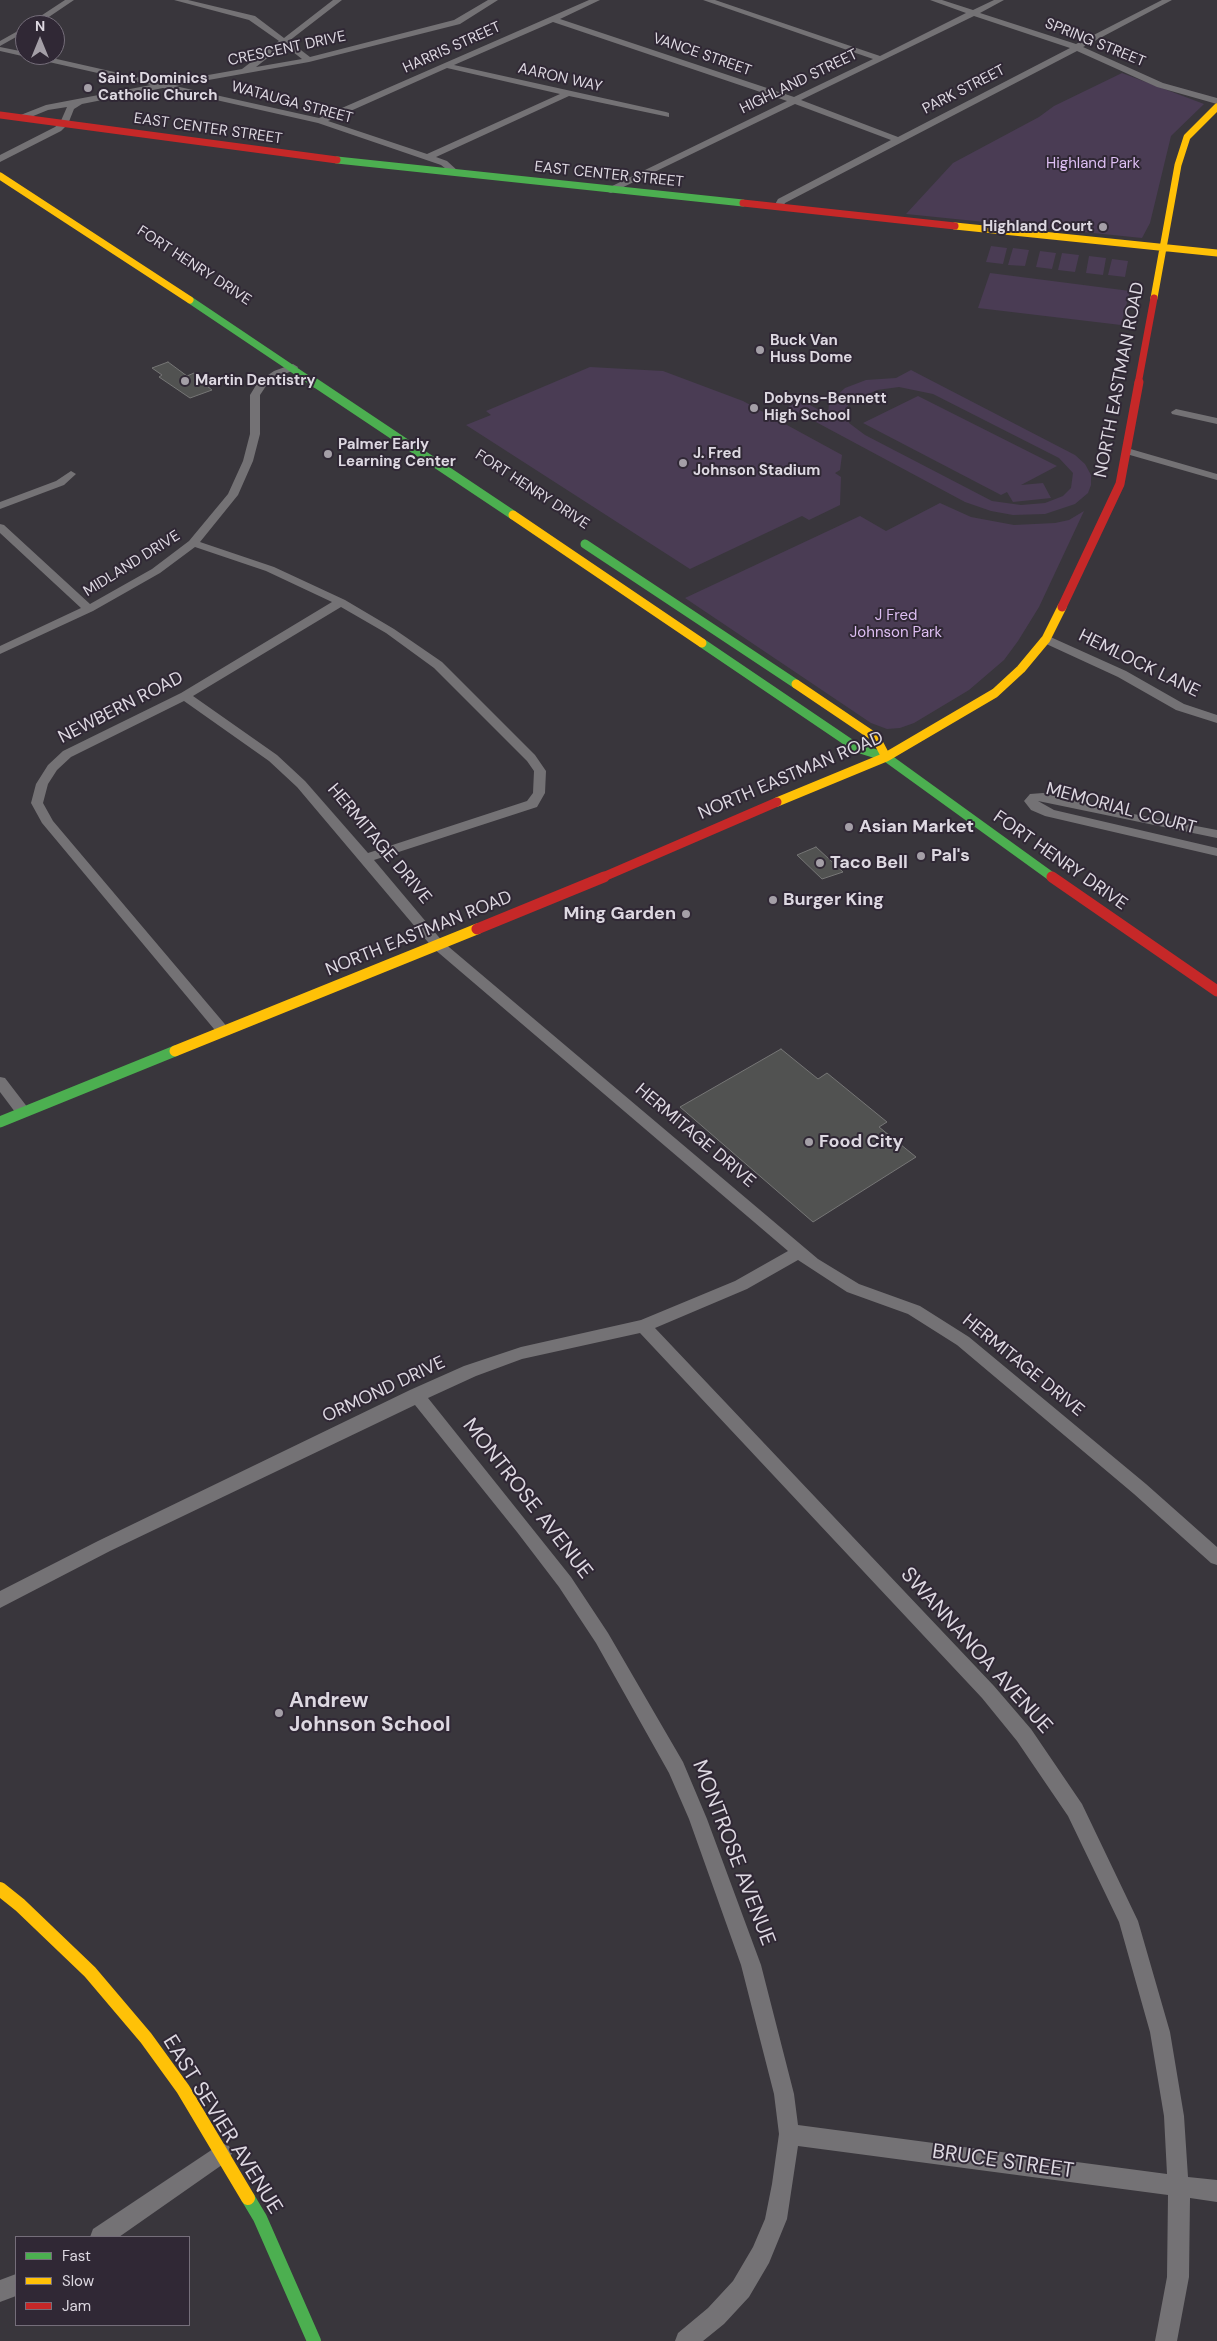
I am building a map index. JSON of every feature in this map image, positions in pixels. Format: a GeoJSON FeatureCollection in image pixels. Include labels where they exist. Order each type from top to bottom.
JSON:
{"type":"FeatureCollection","features":[{"type":"Feature","properties":{"kind":"main road","name":"NORTH EASTMAN ROAD"},"geometry":{"type":"LineString","coordinates":[[0,1122],[583,886],[730,820],[886,756],[995,693],[1021,669],[1046,639],[1109,511],[1120,484],[1162,248],[1182,149],[1196,126],[1217,107]]}},
{"type":"Feature","properties":{"kind":"main road","name":"EAST CENTER STREET"},"geometry":{"type":"LineString","coordinates":[[0,116],[302,156],[1217,254]]}},
{"type":"Feature","properties":{"kind":"main road","name":"FORT HENRY DRIVE"},"geometry":{"type":"LineString","coordinates":[[0,176],[132,260],[293,367],[857,748],[886,756],[1015,852],[1217,991]]}},
{"type":"Feature","properties":{"kind":"main road","name":"FORT HENRY DRIVE"},"geometry":{"type":"LineString","coordinates":[[578,539],[876,738],[886,756]]}},
{"type":"Feature","properties":{"kind":"main road","name":"EAST SEVIER AVENUE"},"geometry":{"type":"LineString","coordinates":[[2,1895],[90,1972],[146,2038],[183,2089],[260,2218],[314,2341]]}},
{"type":"Feature","properties":{"kind":"street"},"geometry":{"type":"LineString","coordinates":[[47,15],[70,0]]}},
{"type":"Feature","properties":{"kind":"street"},"geometry":{"type":"LineString","coordinates":[[178,0],[252,18],[309,60]]}},
{"type":"Feature","properties":{"kind":"street"},"geometry":{"type":"LineString","coordinates":[[243,72],[338,0]]}},
{"type":"Feature","properties":{"kind":"street","name":"CRESCENT DRIVE"},"geometry":{"type":"LineString","coordinates":[[20,118],[34,112],[165,85],[309,60],[457,22],[494,0]]}},
{"type":"Feature","properties":{"kind":"street","name":"HARRIS STREET"},"geometry":{"type":"LineString","coordinates":[[320,122],[596,0]]}},
{"type":"Feature","properties":{"kind":"street"},"geometry":{"type":"LineString","coordinates":[[707,0],[879,58]]}},
{"type":"Feature","properties":{"kind":"street","name":"SPRING STREET"},"geometry":{"type":"LineString","coordinates":[[934,0],[1076,47],[1160,85],[1217,101]]}},
{"type":"Feature","properties":{"kind":"street","name":"HIGHLAND STREET"},"geometry":{"type":"LineString","coordinates":[[611,190],[1000,0]]}},
{"type":"Feature","properties":{"kind":"street","name":"PARK STREET"},"geometry":{"type":"LineString","coordinates":[[778,208],[780,201],[1168,0]]}},
{"type":"Feature","properties":{"kind":"street","name":"VANCE STREET"},"geometry":{"type":"LineString","coordinates":[[553,19],[793,100],[898,140]]}},
{"type":"Feature","properties":{"kind":"street"},"geometry":{"type":"LineString","coordinates":[[0,44],[15,34]]}},
{"type":"Feature","properties":{"kind":"street","name":"WATAUGA STREET"},"geometry":{"type":"LineString","coordinates":[[0,49],[15,52]]}},
{"type":"Feature","properties":{"kind":"street","name":"WATAUGA STREET"},"geometry":{"type":"LineString","coordinates":[[65,63],[320,122],[444,163],[455,173]]}},
{"type":"Feature","properties":{"kind":"street","name":"AARON WAY"},"geometry":{"type":"LineString","coordinates":[[448,66],[666,116]]}},
{"type":"Feature","properties":{"kind":"street"},"geometry":{"type":"LineString","coordinates":[[427,158],[566,94]]}},
{"type":"Feature","properties":{"kind":"street"},"geometry":{"type":"LineString","coordinates":[[3,163],[64,124],[67,112],[78,103]]}},
{"type":"Feature","properties":{"kind":"street","name":"MIDLAND DRIVE"},"geometry":{"type":"LineString","coordinates":[[0,650],[89,609],[156,571],[193,543],[233,495],[248,461],[255,434],[255,395],[262,384],[278,373],[293,367]]}},
{"type":"Feature","properties":{"kind":"street"},"geometry":{"type":"LineString","coordinates":[[1176,412],[1200,419],[1217,421]]}},
{"type":"Feature","properties":{"kind":"street"},"geometry":{"type":"LineString","coordinates":[[1127,450],[1217,477]]}},
{"type":"Feature","properties":{"kind":"street"},"geometry":{"type":"LineString","coordinates":[[0,506],[60,483],[70,474]]}},
{"type":"Feature","properties":{"kind":"street"},"geometry":{"type":"LineString","coordinates":[[0,527],[89,609]]}},
{"type":"Feature","properties":{"kind":"street"},"geometry":{"type":"LineString","coordinates":[[193,543],[270,569],[341,602],[390,631],[438,666],[531,758],[540,771],[539,793],[532,804],[366,858]]}},
{"type":"Feature","properties":{"kind":"street","name":"NEWBERN ROAD"},"geometry":{"type":"LineString","coordinates":[[224,1032],[48,823],[37,803],[42,784],[52,768],[67,754],[185,696],[341,602]]}},
{"type":"Feature","properties":{"kind":"street","name":"HEMLOCK LANE"},"geometry":{"type":"LineString","coordinates":[[1046,639],[1116,671],[1180,707],[1217,718]]}},
{"type":"Feature","properties":{"kind":"street","name":"HERMITAGE DRIVE"},"geometry":{"type":"LineString","coordinates":[[185,696],[273,758],[301,784],[438,944],[693,1160],[798,1252],[812,1263],[853,1288],[914,1310],[963,1341],[1140,1489],[1217,1558]]}},
{"type":"Feature","properties":{"kind":"street","name":"MEMORIAL COURT"},"geometry":{"type":"LineString","coordinates":[[1217,834],[1123,816],[1044,797],[1035,797],[1030,801],[1036,807],[1050,812],[1217,852]]}},
{"type":"Feature","properties":{"kind":"street"},"geometry":{"type":"LineString","coordinates":[[0,1082],[23,1112]]}},
{"type":"Feature","properties":{"kind":"street","name":"ORMOND DRIVE"},"geometry":{"type":"LineString","coordinates":[[0,1600],[104,1546],[416,1395],[470,1371],[521,1353],[644,1326],[741,1285],[798,1252]]}},
{"type":"Feature","properties":{"kind":"street","name":"SWANNANOA AVENUE"},"geometry":{"type":"LineString","coordinates":[[644,1326],[988,1692],[1024,1735],[1074,1810],[1105,1870],[1128,1922],[1148,1987],[1160,2032],[1174,2116],[1179,2186],[1178,2277],[1166,2341]]}},
{"type":"Feature","properties":{"kind":"street","name":"MONTROSE AVENUE"},"geometry":{"type":"LineString","coordinates":[[416,1395],[565,1582],[602,1638],[676,1768],[698,1820],[751,1965],[784,2094],[789,2134],[776,2219],[761,2255],[741,2289],[716,2316],[686,2341]]}},
{"type":"Feature","properties":{"kind":"street","name":"BRUCE STREET"},"geometry":{"type":"LineString","coordinates":[[789,2134],[1217,2191]]}},
{"type":"Feature","properties":{"kind":"street"},"geometry":{"type":"LineString","coordinates":[[102,2236],[222,2153]]}},
{"type":"Feature","properties":{"kind":"street"},"geometry":{"type":"LineString","coordinates":[[0,2291],[15,2285]]}},
{"type":"Feature","properties":{"kind":"green space","name":"Highland Park"},"geometry":{"type":"Polygon","coordinates":[[[1122,73],[1204,104],[1171,136],[1150,223],[1142,238],[906,214],[953,163],[1039,117],[1054,106],[1122,73]]]}},
{"type":"Feature","properties":{"kind":"green space"},"geometry":{"type":"Polygon","coordinates":[[[991,246],[1007,248],[1003,264],[986,262],[991,246]]]}},
{"type":"Feature","properties":{"kind":"green space"},"geometry":{"type":"Polygon","coordinates":[[[1013,248],[1029,250],[1025,266],[1008,265],[1013,248]]]}},
{"type":"Feature","properties":{"kind":"green space"},"geometry":{"type":"Polygon","coordinates":[[[1040,251],[1056,253],[1052,269],[1036,267],[1040,251]]]}},
{"type":"Feature","properties":{"kind":"green space"},"geometry":{"type":"Polygon","coordinates":[[[1062,253],[1079,255],[1075,272],[1058,270],[1062,253]]]}},
{"type":"Feature","properties":{"kind":"green space"},"geometry":{"type":"Polygon","coordinates":[[[1089,256],[1106,258],[1103,275],[1086,273],[1089,256]]]}},
{"type":"Feature","properties":{"kind":"green space"},"geometry":{"type":"Polygon","coordinates":[[[1112,259],[1128,261],[1125,277],[1108,275],[1112,259]]]}},
{"type":"Feature","properties":{"kind":"green space"},"geometry":{"type":"Polygon","coordinates":[[[990,273],[1130,291],[1121,325],[978,308],[990,273]]]}},
{"type":"Feature","properties":{"kind":"green space","name":"J. Fred Johnson Stadium"},"geometry":{"type":"Polygon","coordinates":[[[590,367],[663,371],[743,401],[842,455],[840,470],[835,473],[841,477],[840,505],[809,520],[802,516],[690,569],[466,425],[491,415],[486,411],[590,367]]]}},
{"type":"Feature","properties":{"kind":"green space"},"geometry":{"type":"Polygon","coordinates":[[[911,370],[1075,455],[1085,464],[1091,475],[1091,485],[1088,493],[1075,504],[1045,514],[1013,515],[991,511],[965,502],[788,407],[801,400],[828,415],[829,403],[845,388],[866,380],[896,378],[911,370]],[[899,387],[877,390],[850,403],[845,409],[849,423],[865,435],[992,501],[1021,505],[1045,503],[1063,496],[1071,488],[1073,473],[1059,458],[933,394],[899,387]]]}},
{"type":"Feature","properties":{"kind":"green space"},"geometry":{"type":"Polygon","coordinates":[[[918,396],[1057,466],[1021,485],[1043,483],[1051,498],[1013,502],[1007,492],[1001,495],[863,423],[918,396]]]}},
{"type":"Feature","properties":{"kind":"green space","name":"J Fred Johnson Park"},"geometry":{"type":"Polygon","coordinates":[[[940,503],[971,517],[1014,525],[1055,523],[1069,520],[1084,511],[1039,607],[1004,660],[969,690],[914,723],[900,728],[887,729],[871,723],[685,598],[860,516],[886,531],[940,503]]]}},
{"type":"Feature","properties":{"kind":"building","name":"Martin Dentistry"},"geometry":{"type":"Polygon","coordinates":[[[168,362],[187,376],[194,373],[210,385],[207,386],[212,390],[190,398],[159,377],[162,375],[152,368],[168,362]]]}},
{"type":"Feature","properties":{"kind":"building","name":"Taco Bell"},"geometry":{"type":"Polygon","coordinates":[[[816,847],[843,872],[822,879],[797,855],[816,847]]]}},
{"type":"Feature","properties":{"kind":"building","name":"Food City"},"geometry":{"type":"Polygon","coordinates":[[[781,1049],[818,1079],[827,1073],[887,1122],[879,1127],[916,1157],[813,1222],[680,1107],[781,1049]]]}},
{"type":"Feature","properties":{"kind":"traffic: fast"},"geometry":{"type":"LineString","coordinates":[[337,160],[743,203]]}},
{"type":"Feature","properties":{"kind":"traffic: fast"},"geometry":{"type":"LineString","coordinates":[[190,300],[513,515]]}},
{"type":"Feature","properties":{"kind":"traffic: fast"},"geometry":{"type":"LineString","coordinates":[[585,544],[796,684]]}},
{"type":"Feature","properties":{"kind":"traffic: fast"},"geometry":{"type":"LineString","coordinates":[[702,643],[857,748],[886,757],[1052,877]]}},
{"type":"Feature","properties":{"kind":"traffic: fast"},"geometry":{"type":"LineString","coordinates":[[0,1122],[175,1051]]}},
{"type":"Feature","properties":{"kind":"traffic: fast"},"geometry":{"type":"LineString","coordinates":[[248,2198],[260,2218],[314,2341]]}},
{"type":"Feature","properties":{"kind":"traffic: slow"},"geometry":{"type":"LineString","coordinates":[[1154,298],[1178,165],[1187,137],[1217,107]]}},
{"type":"Feature","properties":{"kind":"traffic: slow"},"geometry":{"type":"LineString","coordinates":[[0,176],[190,300]]}},
{"type":"Feature","properties":{"kind":"traffic: slow"},"geometry":{"type":"LineString","coordinates":[[955,226],[1217,253]]}},
{"type":"Feature","properties":{"kind":"traffic: slow"},"geometry":{"type":"LineString","coordinates":[[513,515],[702,643]]}},
{"type":"Feature","properties":{"kind":"traffic: slow"},"geometry":{"type":"LineString","coordinates":[[777,802],[886,757],[995,693],[1021,669],[1046,639],[1062,607]]}},
{"type":"Feature","properties":{"kind":"traffic: slow"},"geometry":{"type":"LineString","coordinates":[[796,684],[876,738],[886,757]]}},
{"type":"Feature","properties":{"kind":"traffic: slow"},"geometry":{"type":"LineString","coordinates":[[175,1051],[477,929]]}},
{"type":"Feature","properties":{"kind":"traffic: slow"},"geometry":{"type":"LineString","coordinates":[[0,1889],[20,1905],[90,1972],[146,2038],[183,2089],[248,2198]]}},
{"type":"Feature","properties":{"kind":"traffic: jam"},"geometry":{"type":"LineString","coordinates":[[0,115],[337,160]]}},
{"type":"Feature","properties":{"kind":"traffic: jam"},"geometry":{"type":"LineString","coordinates":[[743,203],[955,226]]}},
{"type":"Feature","properties":{"kind":"traffic: jam"},"geometry":{"type":"LineString","coordinates":[[1062,607],[1120,484],[1154,298]]}},
{"type":"Feature","properties":{"kind":"traffic: jam"},"geometry":{"type":"LineString","coordinates":[[477,929],[583,886],[777,802]]}},
{"type":"Feature","properties":{"kind":"traffic: jam"},"geometry":{"type":"LineString","coordinates":[[1052,877],[1217,991]]}},
{"type":"Feature","properties":{"kind":"place","name":"Saint Dominics Catholic Church"},"geometry":{"type":"Point","coordinates":[88,88]}},
{"type":"Feature","properties":{"kind":"place","name":"Highland Court"},"geometry":{"type":"Point","coordinates":[1103,227]}},
{"type":"Feature","properties":{"kind":"place","name":"Buck Van Huss Dome"},"geometry":{"type":"Point","coordinates":[760,350]}},
{"type":"Feature","properties":{"kind":"place","name":"Martin Dentistry"},"geometry":{"type":"Point","coordinates":[185,381]}},
{"type":"Feature","properties":{"kind":"place","name":"Dobyns-Bennett High School"},"geometry":{"type":"Point","coordinates":[754,408]}},
{"type":"Feature","properties":{"kind":"place","name":"Palmer Early Learning Center"},"geometry":{"type":"Point","coordinates":[328,454]}},
{"type":"Feature","properties":{"kind":"place","name":"J. Fred Johnson Stadium"},"geometry":{"type":"Point","coordinates":[683,463]}},
{"type":"Feature","properties":{"kind":"place","name":"Asian Market"},"geometry":{"type":"Point","coordinates":[849,827]}},
{"type":"Feature","properties":{"kind":"place","name":"Pal's"},"geometry":{"type":"Point","coordinates":[921,856]}},
{"type":"Feature","properties":{"kind":"place","name":"Taco Bell"},"geometry":{"type":"Point","coordinates":[820,863]}},
{"type":"Feature","properties":{"kind":"place","name":"Burger King"},"geometry":{"type":"Point","coordinates":[773,900]}},
{"type":"Feature","properties":{"kind":"place","name":"Ming Garden"},"geometry":{"type":"Point","coordinates":[686,914]}},
{"type":"Feature","properties":{"kind":"place","name":"Food City"},"geometry":{"type":"Point","coordinates":[809,1142]}},
{"type":"Feature","properties":{"kind":"place","name":"Andrew Johnson School"},"geometry":{"type":"Point","coordinates":[279,1713]}}]}
